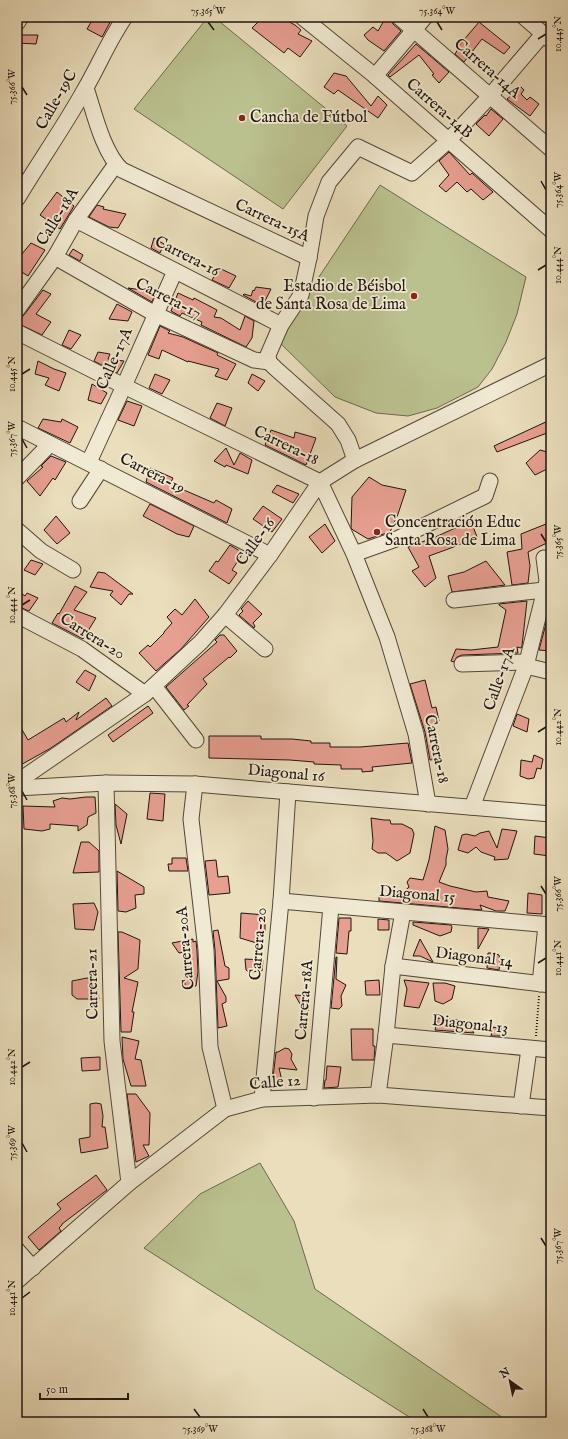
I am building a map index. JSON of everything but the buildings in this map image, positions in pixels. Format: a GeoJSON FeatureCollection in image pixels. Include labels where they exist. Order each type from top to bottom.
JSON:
{"type":"FeatureCollection","features":[{"type":"Feature","properties":{"kind":"street"},"geometry":{"type":"LineString","coordinates":[[17,23],[21,17]]}},
{"type":"Feature","properties":{"kind":"street","name":"Calle-19C"},"geometry":{"type":"LineString","coordinates":[[17,199],[56,139],[125,17]]}},
{"type":"Feature","properties":{"kind":"street","name":"Carrera-14B"},"geometry":{"type":"LineString","coordinates":[[302,17],[375,76],[550,227]]}},
{"type":"Feature","properties":{"kind":"street","name":"Carrera-14A"},"geometry":{"type":"LineString","coordinates":[[399,17],[551,149]]}},
{"type":"Feature","properties":{"kind":"street"},"geometry":{"type":"LineString","coordinates":[[375,76],[426,17]]}},
{"type":"Feature","properties":{"kind":"street"},"geometry":{"type":"LineString","coordinates":[[309,258],[316,216],[330,182],[358,147],[412,173],[448,140],[490,96],[539,27]]}},
{"type":"Feature","properties":{"kind":"street","name":"Carrera-15A"},"geometry":{"type":"LineString","coordinates":[[86,88],[104,141],[116,164],[122,170],[309,258],[301,295],[281,325],[268,355],[269,362]]}},
{"type":"Feature","properties":{"kind":"street","name":"Calle-18A"},"geometry":{"type":"LineString","coordinates":[[17,310],[55,257],[76,220],[116,164]]}},
{"type":"Feature","properties":{"kind":"street","name":"Carrera-16"},"geometry":{"type":"LineString","coordinates":[[76,220],[281,325]]}},
{"type":"Feature","properties":{"kind":"street","name":"Carrera-17"},"geometry":{"type":"LineString","coordinates":[[55,257],[155,314],[254,360],[269,362]]}},
{"type":"Feature","properties":{"kind":"street","name":"Calle-17A"},"geometry":{"type":"LineString","coordinates":[[80,501],[124,386],[175,271]]}},
{"type":"Feature","properties":{"kind":"street","name":"Carrera-18"},"geometry":{"type":"LineString","coordinates":[[17,332],[320,482],[354,554],[387,637],[416,734],[428,804]]}},
{"type":"Feature","properties":{"kind":"street"},"geometry":{"type":"LineString","coordinates":[[269,362],[338,424],[348,440],[355,460]]}},
{"type":"Feature","properties":{"kind":"street","name":"Calle-16"},"geometry":{"type":"LineString","coordinates":[[17,782],[150,690],[201,642],[225,615],[270,555],[320,482],[355,460],[551,364]]}},
{"type":"Feature","properties":{"kind":"street","name":"Carrera-19"},"geometry":{"type":"LineString","coordinates":[[17,427],[95,465],[270,555]]}},
{"type":"Feature","properties":{"kind":"street"},"geometry":{"type":"LineString","coordinates":[[17,478],[50,444]]}},
{"type":"Feature","properties":{"kind":"street"},"geometry":{"type":"LineString","coordinates":[[354,554],[399,538],[485,496],[490,481]]}},
{"type":"Feature","properties":{"kind":"street"},"geometry":{"type":"LineString","coordinates":[[17,530],[41,551],[73,570]]}},
{"type":"Feature","properties":{"kind":"street","name":"Calle-17A"},"geometry":{"type":"LineString","coordinates":[[472,807],[527,664],[547,584],[544,558]]}},
{"type":"Feature","properties":{"kind":"street"},"geometry":{"type":"LineString","coordinates":[[454,600],[547,584]]}},
{"type":"Feature","properties":{"kind":"street","name":"Carrera-20"},"geometry":{"type":"LineString","coordinates":[[17,615],[82,649],[150,690],[196,740]]}},
{"type":"Feature","properties":{"kind":"street"},"geometry":{"type":"LineString","coordinates":[[225,615],[265,649]]}},
{"type":"Feature","properties":{"kind":"street"},"geometry":{"type":"LineString","coordinates":[[462,664],[527,664],[551,672]]}},
{"type":"Feature","properties":{"kind":"street","name":"Diagonal 16"},"geometry":{"type":"LineString","coordinates":[[17,788],[106,784],[195,784],[551,814]]}},
{"type":"Feature","properties":{"kind":"street","name":"Carrera-21"},"geometry":{"type":"LineString","coordinates":[[106,784],[112,1041],[129,1183]]}},
{"type":"Feature","properties":{"kind":"street","name":"Carrera-20A"},"geometry":{"type":"LineString","coordinates":[[195,784],[190,819],[206,950],[210,1047],[225,1108]]}},
{"type":"Feature","properties":{"kind":"street","name":"Carrera-20"},"geometry":{"type":"LineString","coordinates":[[262,1099],[281,901],[288,792]]}},
{"type":"Feature","properties":{"kind":"street","name":"Diagonal 15"},"geometry":{"type":"LineString","coordinates":[[281,901],[548,925]]}},
{"type":"Feature","properties":{"kind":"street","name":"Carrera-18A"},"geometry":{"type":"LineString","coordinates":[[314,1098],[331,906]]}},
{"type":"Feature","properties":{"kind":"street"},"geometry":{"type":"LineString","coordinates":[[378,1095],[393,966],[403,912]]}},
{"type":"Feature","properties":{"kind":"street"},"geometry":{"type":"LineString","coordinates":[[546,985],[548,925]]}},
{"type":"Feature","properties":{"kind":"street","name":"Diagonal 14"},"geometry":{"type":"LineString","coordinates":[[393,966],[546,985]]}},
{"type":"Feature","properties":{"kind":"street","name":"Diagonal 13"},"geometry":{"type":"LineString","coordinates":[[386,1035],[551,1050]]}},
{"type":"Feature","properties":{"kind":"street"},"geometry":{"type":"LineString","coordinates":[[521,1106],[532,1049]]}},
{"type":"Feature","properties":{"kind":"street","name":"Calle 12"},"geometry":{"type":"LineString","coordinates":[[17,1281],[129,1183],[225,1108],[262,1099],[378,1095],[551,1108]]}},
{"type":"Feature","properties":{"kind":"street"},"geometry":{"type":"LineString","coordinates":[[17,1250],[33,1268]]}},
{"type":"Feature","properties":{"kind":"path"},"geometry":{"type":"LineString","coordinates":[[532,1049],[546,985]]}},
{"type":"Feature","properties":{"kind":"green space","name":"Cancha de Fútbol"},"geometry":{"type":"Polygon","coordinates":[[[208,17],[214,17],[347,126],[283,209],[134,109],[208,17]]]}},
{"type":"Feature","properties":{"kind":"green space","name":"Estadio de Béisbol de Santa Rosa de Lima"},"geometry":{"type":"Polygon","coordinates":[[[380,185],[526,277],[517,314],[506,342],[492,369],[478,387],[437,408],[408,416],[376,413],[335,397],[277,340],[380,185]]]}},
{"type":"Feature","properties":{"kind":"green space"},"geometry":{"type":"Polygon","coordinates":[[[260,1163],[294,1221],[315,1289],[509,1422],[417,1422],[144,1248],[200,1194],[260,1163]]]}},
{"type":"Feature","properties":{"kind":"place","name":"Cancha de Fútbol"},"geometry":{"type":"Point","coordinates":[242,118]}},
{"type":"Feature","properties":{"kind":"place","name":"Estadio de Béisbol de Santa Rosa de Lima"},"geometry":{"type":"Point","coordinates":[414,296]}},
{"type":"Feature","properties":{"kind":"place","name":"Concentración Educ Santa Rosa de Lima"},"geometry":{"type":"Point","coordinates":[377,532]}}]}
